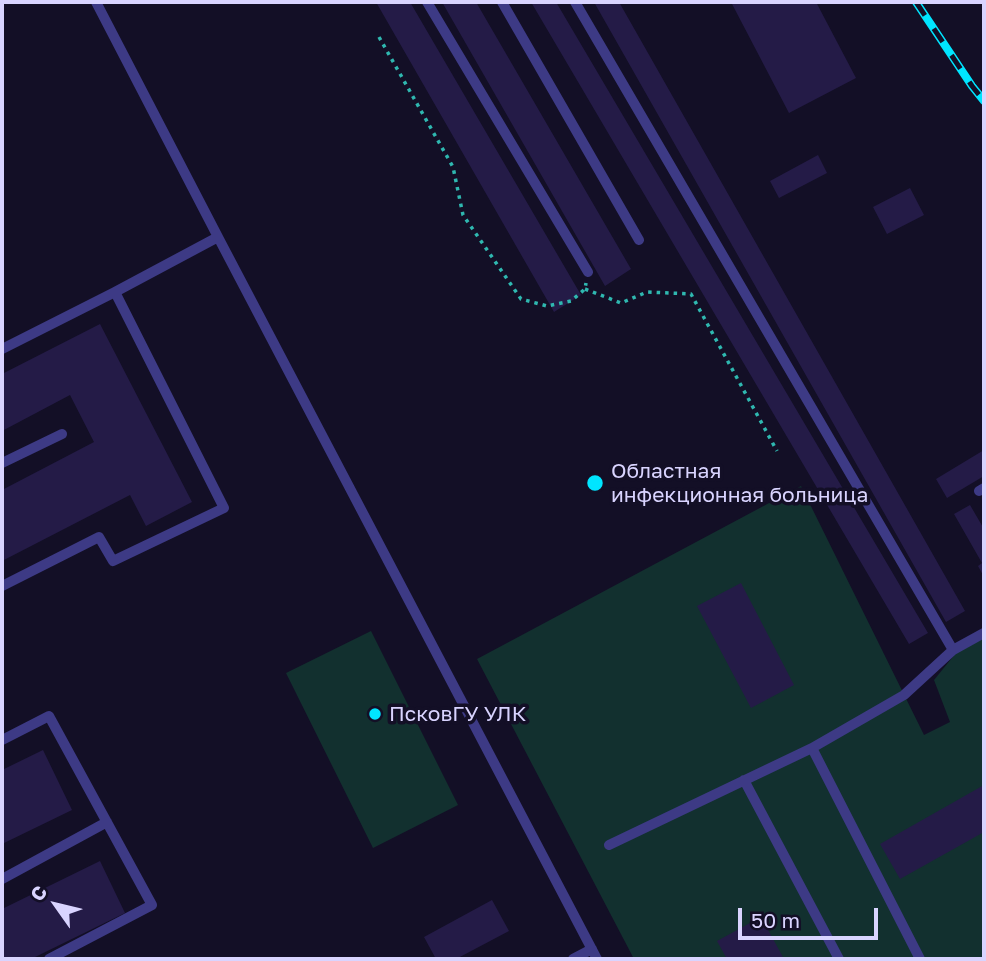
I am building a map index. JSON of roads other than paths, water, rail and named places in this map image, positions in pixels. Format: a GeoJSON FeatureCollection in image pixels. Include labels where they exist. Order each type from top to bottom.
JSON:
{"type":"FeatureCollection","features":[{"type":"Feature","properties":{"kind":"lane"},"geometry":{"type":"LineString","coordinates":[[96,2],[597,959]]}},
{"type":"Feature","properties":{"kind":"lane"},"geometry":{"type":"LineString","coordinates":[[427,2],[588,272]]}},
{"type":"Feature","properties":{"kind":"lane"},"geometry":{"type":"LineString","coordinates":[[502,2],[639,240]]}},
{"type":"Feature","properties":{"kind":"lane"},"geometry":{"type":"LineString","coordinates":[[575,2],[953,650]]}},
{"type":"Feature","properties":{"kind":"lane"},"geometry":{"type":"LineString","coordinates":[[2,349],[218,237]]}},
{"type":"Feature","properties":{"kind":"lane"},"geometry":{"type":"LineString","coordinates":[[2,586],[99,537],[113,561],[224,508],[116,292]]}},
{"type":"Feature","properties":{"kind":"lane"},"geometry":{"type":"LineString","coordinates":[[2,463],[62,434]]}},
{"type":"Feature","properties":{"kind":"lane"},"geometry":{"type":"LineString","coordinates":[[609,845],[812,748],[904,695],[953,650],[984,633]]}},
{"type":"Feature","properties":{"kind":"lane"},"geometry":{"type":"LineString","coordinates":[[2,740],[49,716],[152,905],[49,959]]}},
{"type":"Feature","properties":{"kind":"lane"},"geometry":{"type":"LineString","coordinates":[[812,748],[920,959]]}},
{"type":"Feature","properties":{"kind":"lane"},"geometry":{"type":"LineString","coordinates":[[744,780],[839,959]]}},
{"type":"Feature","properties":{"kind":"lane"},"geometry":{"type":"LineString","coordinates":[[2,879],[107,822]]}},
{"type":"Feature","properties":{"kind":"lane"},"geometry":{"type":"LineString","coordinates":[[573,959],[592,949]]}},
{"type":"Feature","properties":{"kind":"railway"},"geometry":{"type":"LineString","coordinates":[[916,2],[984,101]]}},
{"type":"Feature","properties":{"kind":"place","name":"Областная инфекционная больница"},"geometry":{"type":"Point","coordinates":[595,483]}},
{"type":"Feature","properties":{"kind":"place","name":"ПсковГУ УЛК"},"geometry":{"type":"Point","coordinates":[375,714]}}]}
